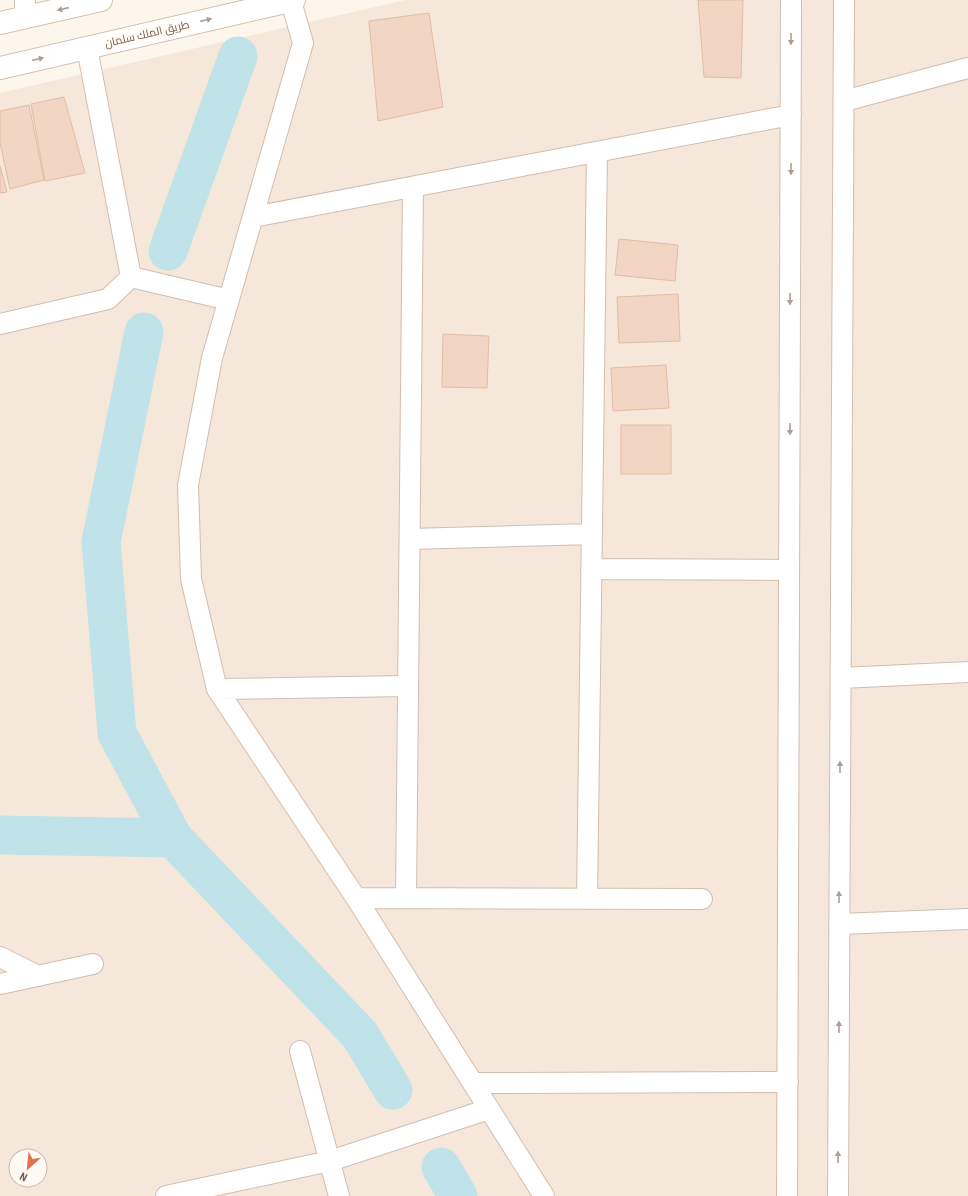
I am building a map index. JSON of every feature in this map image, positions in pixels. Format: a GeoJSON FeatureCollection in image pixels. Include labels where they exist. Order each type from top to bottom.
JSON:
{"type":"FeatureCollection","features":[{"type":"Feature","properties":{"kind":"main road"},"geometry":{"type":"LineString","coordinates":[[0,23],[25,9],[101,0]]}},
{"type":"Feature","properties":{"kind":"main road","name":"طريق الملك سلمان"},"geometry":{"type":"LineString","coordinates":[[0,68],[293,0]]}},
{"type":"Feature","properties":{"kind":"street"},"geometry":{"type":"LineString","coordinates":[[293,0],[303,43],[212,358],[188,485],[191,579],[217,689],[356,898],[544,1196]]}},
{"type":"Feature","properties":{"kind":"street"},"geometry":{"type":"LineString","coordinates":[[787,1196],[791,0]]}},
{"type":"Feature","properties":{"kind":"street"},"geometry":{"type":"LineString","coordinates":[[838,1196],[844,0]]}},
{"type":"Feature","properties":{"kind":"street"},"geometry":{"type":"LineString","coordinates":[[87,48],[131,277]]}},
{"type":"Feature","properties":{"kind":"street"},"geometry":{"type":"LineString","coordinates":[[844,101],[968,68]]}},
{"type":"Feature","properties":{"kind":"street"},"geometry":{"type":"LineString","coordinates":[[253,217],[791,115]]}},
{"type":"Feature","properties":{"kind":"street"},"geometry":{"type":"LineString","coordinates":[[587,899],[597,152]]}},
{"type":"Feature","properties":{"kind":"street"},"geometry":{"type":"LineString","coordinates":[[406,898],[413,187]]}},
{"type":"Feature","properties":{"kind":"street"},"geometry":{"type":"LineString","coordinates":[[131,277],[229,300]]}},
{"type":"Feature","properties":{"kind":"street"},"geometry":{"type":"LineString","coordinates":[[0,324],[108,299],[131,277]]}},
{"type":"Feature","properties":{"kind":"street"},"geometry":{"type":"LineString","coordinates":[[410,539],[592,534]]}},
{"type":"Feature","properties":{"kind":"street"},"geometry":{"type":"LineString","coordinates":[[592,569],[790,570]]}},
{"type":"Feature","properties":{"kind":"street"},"geometry":{"type":"LineString","coordinates":[[841,678],[968,672]]}},
{"type":"Feature","properties":{"kind":"street"},"geometry":{"type":"LineString","coordinates":[[217,689],[408,686]]}},
{"type":"Feature","properties":{"kind":"street"},"geometry":{"type":"LineString","coordinates":[[356,898],[702,899]]}},
{"type":"Feature","properties":{"kind":"street"},"geometry":{"type":"LineString","coordinates":[[839,924],[968,918]]}},
{"type":"Feature","properties":{"kind":"street"},"geometry":{"type":"LineString","coordinates":[[0,957],[38,976]]}},
{"type":"Feature","properties":{"kind":"street"},"geometry":{"type":"LineString","coordinates":[[0,984],[93,964]]}},
{"type":"Feature","properties":{"kind":"street"},"geometry":{"type":"LineString","coordinates":[[300,1051],[339,1196]]}},
{"type":"Feature","properties":{"kind":"street"},"geometry":{"type":"LineString","coordinates":[[473,1083],[788,1082]]}},
{"type":"Feature","properties":{"kind":"street"},"geometry":{"type":"LineString","coordinates":[[166,1196],[330,1161],[489,1108]]}},
{"type":"Feature","properties":{"kind":"shaded area"},"geometry":{"type":"Polygon","coordinates":[[[405,0],[968,0],[968,1196],[0,1196],[0,93],[405,0]]]}},
{"type":"Feature","properties":{"kind":"building"},"geometry":{"type":"Polygon","coordinates":[[[698,0],[743,0],[741,78],[704,77],[698,0]]]}},
{"type":"Feature","properties":{"kind":"building"},"geometry":{"type":"Polygon","coordinates":[[[429,13],[443,107],[378,121],[369,21],[429,13]]]}},
{"type":"Feature","properties":{"kind":"building"},"geometry":{"type":"Polygon","coordinates":[[[64,97],[85,173],[45,181],[31,104],[64,97]]]}},
{"type":"Feature","properties":{"kind":"building"},"geometry":{"type":"Polygon","coordinates":[[[29,105],[44,180],[10,189],[0,143],[0,111],[29,105]]]}},
{"type":"Feature","properties":{"kind":"building"},"geometry":{"type":"Polygon","coordinates":[[[0,166],[7,192],[0,193],[0,166]]]}},
{"type":"Feature","properties":{"kind":"building"},"geometry":{"type":"Polygon","coordinates":[[[619,239],[678,245],[675,281],[615,275],[619,239]]]}},
{"type":"Feature","properties":{"kind":"building"},"geometry":{"type":"Polygon","coordinates":[[[678,294],[680,341],[619,343],[617,297],[678,294]]]}},
{"type":"Feature","properties":{"kind":"building"},"geometry":{"type":"Polygon","coordinates":[[[443,334],[489,336],[487,388],[442,387],[443,334]]]}},
{"type":"Feature","properties":{"kind":"building"},"geometry":{"type":"Polygon","coordinates":[[[666,365],[669,408],[613,411],[611,368],[666,365]]]}},
{"type":"Feature","properties":{"kind":"building"},"geometry":{"type":"Polygon","coordinates":[[[621,425],[671,425],[671,474],[621,474],[621,425]]]}},
{"type":"Feature","properties":{"kind":"waterway"},"geometry":{"type":"LineString","coordinates":[[168,251],[238,56]]}},
{"type":"Feature","properties":{"kind":"waterway"},"geometry":{"type":"LineString","coordinates":[[144,332],[101,542],[117,733],[173,838],[360,1035],[393,1090]]}},
{"type":"Feature","properties":{"kind":"waterway"},"geometry":{"type":"LineString","coordinates":[[0,835],[173,838]]}},
{"type":"Feature","properties":{"kind":"waterway"},"geometry":{"type":"LineString","coordinates":[[441,1167],[458,1196]]}}]}
